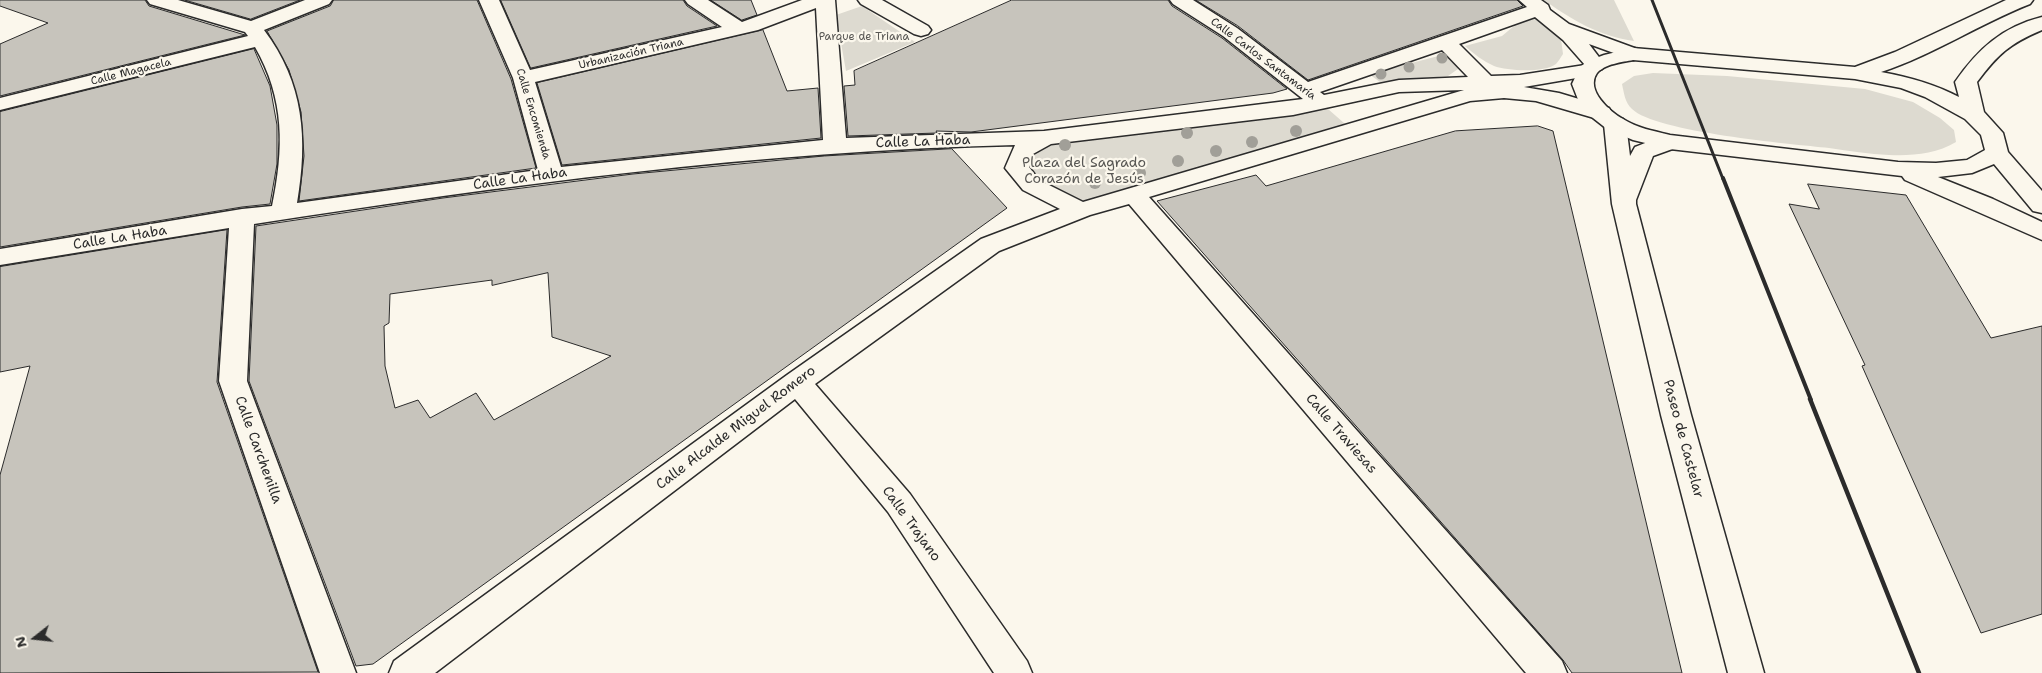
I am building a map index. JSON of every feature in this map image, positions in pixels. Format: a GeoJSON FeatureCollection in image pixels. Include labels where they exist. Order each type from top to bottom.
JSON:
{"type":"FeatureCollection","features":[{"type":"Feature","properties":{"kind":"street"},"geometry":{"type":"LineString","coordinates":[[157,0],[257,33],[281,82],[292,124],[290,179],[283,211]]}},
{"type":"Feature","properties":{"kind":"street","name":"Calle Magacela"},"geometry":{"type":"LineString","coordinates":[[0,104],[257,33],[322,0]]}},
{"type":"Feature","properties":{"kind":"street","name":"Calle Encomienda"},"geometry":{"type":"LineString","coordinates":[[489,0],[523,78],[551,174]]}},
{"type":"Feature","properties":{"kind":"street"},"geometry":{"type":"LineString","coordinates":[[695,0],[739,29]]}},
{"type":"Feature","properties":{"kind":"street"},"geometry":{"type":"LineString","coordinates":[[868,0],[921,30]]}},
{"type":"Feature","properties":{"kind":"street","name":"Calle Carlos Santamaría"},"geometry":{"type":"LineString","coordinates":[[1180,0],[1230,32],[1312,96]]}},
{"type":"Feature","properties":{"kind":"street"},"geometry":{"type":"LineString","coordinates":[[1855,73],[1889,64],[1992,12],[2023,0]]}},
{"type":"Feature","properties":{"kind":"street","name":"Urbanización Triana"},"geometry":{"type":"LineString","coordinates":[[523,78],[739,29],[815,1],[835,146]]}},
{"type":"Feature","properties":{"kind":"street"},"geometry":{"type":"LineString","coordinates":[[1608,119],[1590,102],[1583,84],[1591,68],[1584,49],[1535,5],[1312,96],[1293,108],[1045,138],[1022,150],[1017,168],[1031,184],[1081,210],[1468,96],[1492,91],[1529,93],[1560,99],[1641,135],[1670,142],[1898,169],[1936,170],[1972,166],[1997,153]]}},
{"type":"Feature","properties":{"kind":"street"},"geometry":{"type":"LineString","coordinates":[[1972,114],[1966,82],[1988,53],[2011,36],[2042,22]]}},
{"type":"Feature","properties":{"kind":"street"},"geometry":{"type":"LineString","coordinates":[[1561,27],[1633,54],[1855,73],[1906,83],[1924,89],[1972,114],[1992,133],[1997,153],[2042,206]]}},
{"type":"Feature","properties":{"kind":"street"},"geometry":{"type":"LineString","coordinates":[[1446,42],[1486,83]]}},
{"type":"Feature","properties":{"kind":"street"},"geometry":{"type":"LineString","coordinates":[[1312,96],[1399,86],[1520,81],[1591,68],[1633,54]]}},
{"type":"Feature","properties":{"kind":"street"},"geometry":{"type":"LineString","coordinates":[[1312,96],[1352,130]]}},
{"type":"Feature","properties":{"kind":"street","name":"Paseo de Castelar"},"geometry":{"type":"LineString","coordinates":[[1608,119],[1624,204],[1676,415],[1746,673]]}},
{"type":"Feature","properties":{"kind":"street","name":"Calle La Haba"},"geometry":{"type":"LineString","coordinates":[[0,257],[242,217],[551,174],[666,161],[835,146],[1045,138]]}},
{"type":"Feature","properties":{"kind":"street"},"geometry":{"type":"LineString","coordinates":[[1624,204],[1643,152],[1670,142]]}},
{"type":"Feature","properties":{"kind":"street"},"geometry":{"type":"LineString","coordinates":[[1898,169],[1984,204],[2042,232]]}},
{"type":"Feature","properties":{"kind":"street","name":"Calle Traviesas"},"geometry":{"type":"LineString","coordinates":[[1134,194],[1549,673]]}},
{"type":"Feature","properties":{"kind":"street","name":"Calle Alcalde Miguel Romero"},"geometry":{"type":"LineString","coordinates":[[407,673],[797,382],[990,245],[1081,210]]}},
{"type":"Feature","properties":{"kind":"street","name":"Calle Carchenilla"},"geometry":{"type":"LineString","coordinates":[[242,217],[234,381],[338,673]]}},
{"type":"Feature","properties":{"kind":"street","name":"Calle Trajano"},"geometry":{"type":"LineString","coordinates":[[797,382],[899,503],[1014,673]]}},
{"type":"Feature","properties":{"kind":"green space"},"geometry":{"type":"Polygon","coordinates":[[[1544,0],[1614,0],[1634,41],[1610,36],[1586,26],[1544,0]]]}},
{"type":"Feature","properties":{"kind":"green space"},"geometry":{"type":"Polygon","coordinates":[[[1515,5],[1537,18],[1561,39],[1563,54],[1556,64],[1535,70],[1500,68],[1486,62],[1465,46],[1502,36],[1514,26],[1515,5]]]}},
{"type":"Feature","properties":{"kind":"green space","name":"Parque de Triana"},"geometry":{"type":"Polygon","coordinates":[[[862,6],[915,42],[846,71],[836,15],[862,6]]]}},
{"type":"Feature","properties":{"kind":"green space"},"geometry":{"type":"Polygon","coordinates":[[[1450,53],[1458,62],[1458,69],[1448,76],[1380,82],[1369,74],[1450,53]]]}},
{"type":"Feature","properties":{"kind":"green space"},"geometry":{"type":"Polygon","coordinates":[[[1653,73],[1727,76],[1865,89],[1913,102],[1940,118],[1954,130],[1956,142],[1924,153],[1889,155],[1725,136],[1667,124],[1646,117],[1632,109],[1624,94],[1622,84],[1634,76],[1653,73]]]}},
{"type":"Feature","properties":{"kind":"green space","name":"Plaza del Sagrado Corazón de Jesús"},"geometry":{"type":"Polygon","coordinates":[[[1320,102],[1352,130],[1081,210],[1031,185],[1023,150],[1045,138],[1320,102]]]}},
{"type":"Feature","properties":{"kind":"building"},"geometry":{"type":"Polygon","coordinates":[[[0,0],[145,0],[149,6],[245,35],[0,96],[0,44],[48,23],[0,6],[0,0]]]}},
{"type":"Feature","properties":{"kind":"building"},"geometry":{"type":"Polygon","coordinates":[[[185,0],[300,0],[251,19],[185,0]]]}},
{"type":"Feature","properties":{"kind":"building"},"geometry":{"type":"Polygon","coordinates":[[[334,0],[477,0],[511,79],[536,168],[299,201],[304,156],[301,112],[289,70],[267,31],[330,6],[334,0]]]}},
{"type":"Feature","properties":{"kind":"building"},"geometry":{"type":"Polygon","coordinates":[[[501,0],[683,0],[687,6],[717,26],[531,68],[501,0]]]}},
{"type":"Feature","properties":{"kind":"building"},"geometry":{"type":"Polygon","coordinates":[[[711,0],[751,0],[757,15],[742,20],[711,0]]]}},
{"type":"Feature","properties":{"kind":"building"},"geometry":{"type":"Polygon","coordinates":[[[1012,0],[1168,0],[1172,6],[1222,38],[1287,89],[1273,93],[971,132],[936,131],[937,133],[848,136],[844,86],[855,85],[854,71],[1012,0]]]}},
{"type":"Feature","properties":{"kind":"building"},"geometry":{"type":"Polygon","coordinates":[[[1196,0],[1517,0],[1523,6],[1308,80],[1238,26],[1196,0]]]}},
{"type":"Feature","properties":{"kind":"building"},"geometry":{"type":"Polygon","coordinates":[[[763,30],[787,91],[818,88],[821,138],[562,165],[537,83],[763,30]]]}},
{"type":"Feature","properties":{"kind":"building"},"geometry":{"type":"Polygon","coordinates":[[[254,49],[270,86],[277,125],[277,164],[270,204],[0,247],[0,112],[254,49]]]}},
{"type":"Feature","properties":{"kind":"building"},"geometry":{"type":"Polygon","coordinates":[[[1538,126],[1553,131],[1682,673],[1572,673],[1563,660],[1157,201],[1256,175],[1266,186],[1455,131],[1538,126]]]}},
{"type":"Feature","properties":{"kind":"building"},"geometry":{"type":"Polygon","coordinates":[[[952,149],[1007,208],[373,664],[356,666],[249,381],[256,226],[443,198],[633,174],[824,156],[952,149]],[[548,273],[492,285],[492,280],[390,294],[389,323],[384,326],[385,366],[395,408],[418,400],[430,418],[476,393],[494,420],[611,356],[552,337],[548,273]]]}},
{"type":"Feature","properties":{"kind":"building"},"geometry":{"type":"Polygon","coordinates":[[[1808,184],[1906,195],[1991,338],[2042,326],[2042,614],[1981,633],[1862,366],[1865,365],[1789,204],[1819,209],[1808,184]]]}},
{"type":"Feature","properties":{"kind":"building"},"geometry":{"type":"Polygon","coordinates":[[[227,230],[217,382],[318,672],[0,673],[0,475],[30,366],[0,372],[0,267],[227,230]]]}},
{"type":"Feature","properties":{"kind":"railway"},"geometry":{"type":"LineString","coordinates":[[1652,0],[1723,179]]}},
{"type":"Feature","properties":{"kind":"railway"},"geometry":{"type":"LineString","coordinates":[[1723,178],[1811,400]]}},
{"type":"Feature","properties":{"kind":"railway"},"geometry":{"type":"LineString","coordinates":[[1810,399],[1919,673]]}}]}
